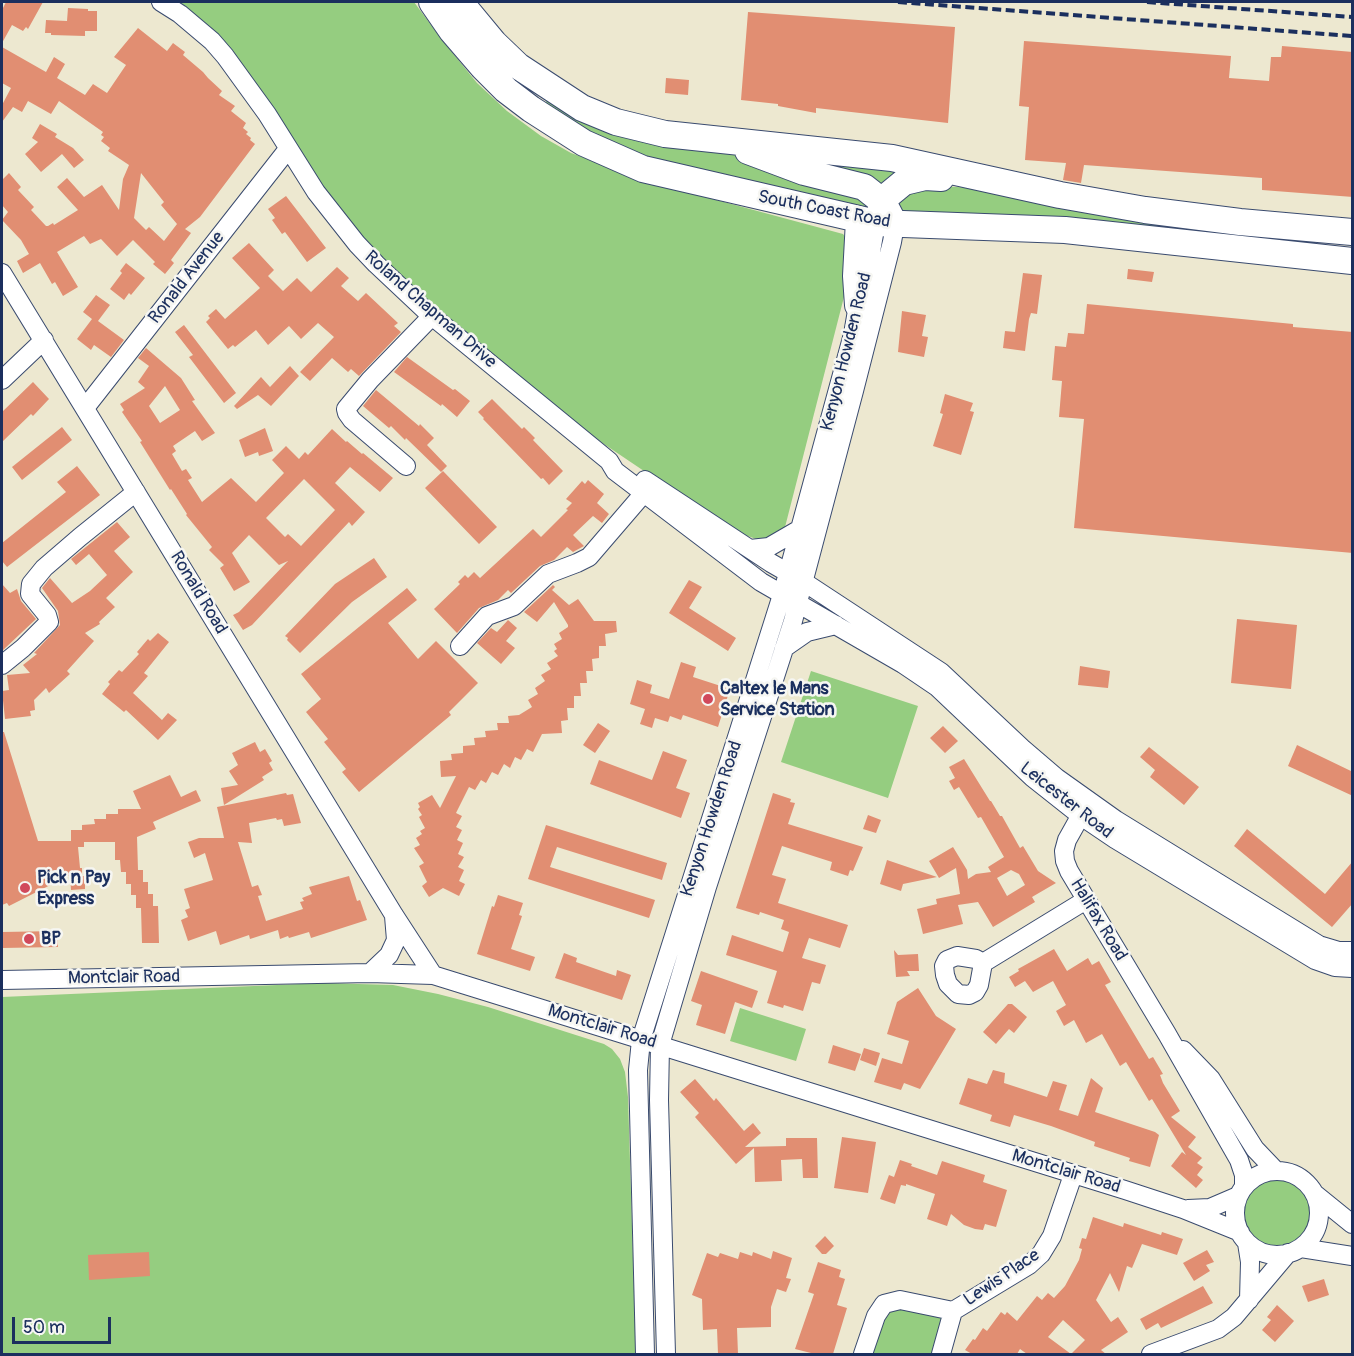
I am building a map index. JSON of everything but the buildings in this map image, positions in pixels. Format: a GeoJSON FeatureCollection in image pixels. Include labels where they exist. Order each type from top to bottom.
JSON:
{"type":"FeatureCollection","features":[{"type":"Feature","properties":{"kind":"highway","name":"South Coast Road"},"geometry":{"type":"LineString","coordinates":[[432,2],[466,49],[506,90],[531,110],[584,143],[643,170],[878,217],[1065,230],[1353,261]]}},
{"type":"Feature","properties":{"kind":"highway"},"geometry":{"type":"LineString","coordinates":[[460,2],[494,44],[518,66],[582,108],[616,122],[665,134],[892,158],[977,178],[1145,210],[1240,222],[1353,232]]}},
{"type":"Feature","properties":{"kind":"highway"},"geometry":{"type":"LineString","coordinates":[[722,141],[804,172],[857,184],[871,191],[878,217]]}},
{"type":"Feature","properties":{"kind":"highway"},"geometry":{"type":"LineString","coordinates":[[858,305],[856,276],[878,217],[894,189],[913,179],[977,178]]}},
{"type":"Feature","properties":{"kind":"street","name":"Roland Chapman Drive"},"geometry":{"type":"LineString","coordinates":[[161,2],[180,14],[212,41],[225,56],[267,114],[316,192],[357,244],[396,284],[609,461],[615,471],[761,582],[790,599]]}},
{"type":"Feature","properties":{"kind":"street","name":"Ronald Avenue"},"geometry":{"type":"LineString","coordinates":[[85,408],[288,149]]}},
{"type":"Feature","properties":{"kind":"street","name":"Kenyon Howden Road"},"geometry":{"type":"LineString","coordinates":[[645,1351],[638,1070],[641,1040],[700,884],[728,797],[790,599],[874,314],[892,242],[878,217]]}},
{"type":"Feature","properties":{"kind":"street","name":"Ronald Road"},"geometry":{"type":"LineString","coordinates":[[2,273],[394,915],[433,975]]}},
{"type":"Feature","properties":{"kind":"street","name":"Kenyon Howden Road"},"geometry":{"type":"LineString","coordinates":[[796,577],[800,528],[842,377],[858,305]]}},
{"type":"Feature","properties":{"kind":"street"},"geometry":{"type":"LineString","coordinates":[[406,466],[352,420],[346,409],[370,380],[432,316]]}},
{"type":"Feature","properties":{"kind":"street"},"geometry":{"type":"LineString","coordinates":[[2,380],[44,340]]}},
{"type":"Feature","properties":{"kind":"street","name":"Roland Chapman Drive"},"geometry":{"type":"LineString","coordinates":[[609,461],[620,463],[796,577]]}},
{"type":"Feature","properties":{"kind":"street"},"geometry":{"type":"LineString","coordinates":[[2,665],[49,622],[30,594],[31,584],[44,568],[136,492]]}},
{"type":"Feature","properties":{"kind":"street"},"geometry":{"type":"LineString","coordinates":[[460,645],[487,616],[514,606],[548,574],[589,557],[644,493]]}},
{"type":"Feature","properties":{"kind":"street"},"geometry":{"type":"LineString","coordinates":[[750,549],[769,547],[800,528]]}},
{"type":"Feature","properties":{"kind":"street","name":"Leicester Road"},"geometry":{"type":"LineString","coordinates":[[796,577],[941,672],[1115,839],[1315,960],[1335,967],[1353,968]]}},
{"type":"Feature","properties":{"kind":"street","name":"Kenyon Howden Road"},"geometry":{"type":"LineString","coordinates":[[728,797],[784,648],[790,599]]}},
{"type":"Feature","properties":{"kind":"street","name":"Leicester Road"},"geometry":{"type":"LineString","coordinates":[[790,599],[911,669],[937,687],[1033,778],[1085,809],[1116,820],[1319,945],[1339,951],[1353,951]]}},
{"type":"Feature","properties":{"kind":"street"},"geometry":{"type":"LineString","coordinates":[[784,648],[807,632],[836,625]]}},
{"type":"Feature","properties":{"kind":"street","name":"Halifax Road"},"geometry":{"type":"LineString","coordinates":[[1085,809],[1064,851],[1065,861],[1239,1160],[1244,1175],[1235,1208],[1236,1221],[1250,1262],[1250,1300]]}},
{"type":"Feature","properties":{"kind":"street","name":"Kenyon Howden Road"},"geometry":{"type":"LineString","coordinates":[[666,1350],[659,1100],[660,1046],[700,884]]}},
{"type":"Feature","properties":{"kind":"street"},"geometry":{"type":"LineString","coordinates":[[982,963],[1086,900]]}},
{"type":"Feature","properties":{"kind":"street"},"geometry":{"type":"LineString","coordinates":[[370,973],[388,955],[396,940],[394,915]]}},
{"type":"Feature","properties":{"kind":"street","name":"Montclair Road"},"geometry":{"type":"LineString","coordinates":[[2,980],[370,973],[433,975],[1183,1209],[1243,1238]]}},
{"type":"Feature","properties":{"kind":"street","name":"Halifax Road"},"geometry":{"type":"LineString","coordinates":[[1167,1034],[1211,1079],[1255,1149],[1276,1171],[1288,1172],[1299,1177],[1315,1194],[1353,1224]]}},
{"type":"Feature","properties":{"kind":"street"},"geometry":{"type":"LineString","coordinates":[[1241,1191],[1253,1178],[1276,1171]]}},
{"type":"Feature","properties":{"kind":"street","name":"Lewis Place"},"geometry":{"type":"LineString","coordinates":[[863,1354],[879,1310],[889,1301],[900,1300],[953,1311],[1029,1265],[1041,1254],[1052,1236],[1073,1175]]}},
{"type":"Feature","properties":{"kind":"street","name":"Montclair Road"},"geometry":{"type":"LineString","coordinates":[[1183,1209],[1210,1208],[1241,1191]]}},
{"type":"Feature","properties":{"kind":"street"},"geometry":{"type":"LineString","coordinates":[[1151,1354],[1218,1329],[1234,1317],[1267,1277],[1309,1240],[1316,1229],[1319,1218],[1315,1194]]}},
{"type":"Feature","properties":{"kind":"street"},"geometry":{"type":"LineString","coordinates":[[1243,1238],[1266,1254],[1294,1251],[1353,1256]]}},
{"type":"Feature","properties":{"kind":"street","name":"Lewis Place"},"geometry":{"type":"LineString","coordinates":[[941,1354],[953,1311]]}},
{"type":"Feature","properties":{"kind":"street"},"geometry":{"type":"LineString","coordinates":[[645,1351],[666,1350]]}},
{"type":"Feature","properties":{"kind":"green space"},"geometry":{"type":"Polygon","coordinates":[[[175,2],[414,2],[477,83],[507,111],[541,136],[571,153],[657,184],[843,234],[847,239],[845,293],[784,531],[771,538],[759,540],[739,533],[690,502],[592,436],[413,289],[353,228],[331,201],[248,72],[219,35],[175,2]]]}},
{"type":"Feature","properties":{"kind":"green space"},"geometry":{"type":"Polygon","coordinates":[[[548,100],[847,187],[871,206],[866,208],[639,156],[596,138],[542,105],[548,100]]]}},
{"type":"Feature","properties":{"kind":"green space"},"geometry":{"type":"Polygon","coordinates":[[[792,161],[837,161],[901,170],[882,191],[792,161]]]}},
{"type":"Feature","properties":{"kind":"green space"},"geometry":{"type":"Polygon","coordinates":[[[923,185],[974,188],[1229,233],[1227,235],[903,213],[897,204],[899,195],[923,185]]]}},
{"type":"Feature","properties":{"kind":"green space"},"geometry":{"type":"Polygon","coordinates":[[[811,671],[918,706],[888,798],[781,762],[811,671]]]}},
{"type":"Feature","properties":{"kind":"green space"},"geometry":{"type":"Polygon","coordinates":[[[323,983],[393,985],[438,994],[488,1007],[604,1044],[612,1049],[620,1059],[625,1072],[628,1097],[636,1354],[2,1354],[2,997],[323,983]]]}},
{"type":"Feature","properties":{"kind":"green space"},"geometry":{"type":"Polygon","coordinates":[[[740,1008],[806,1029],[796,1061],[730,1041],[740,1008]]]}},
{"type":"Feature","properties":{"kind":"green space"},"geometry":{"type":"Polygon","coordinates":[[[1271,1180],[1283,1180],[1295,1185],[1305,1195],[1310,1213],[1308,1226],[1295,1241],[1283,1246],[1271,1246],[1259,1241],[1249,1231],[1244,1219],[1244,1207],[1249,1195],[1259,1185],[1271,1180]]]}},
{"type":"Feature","properties":{"kind":"green space"},"geometry":{"type":"Polygon","coordinates":[[[888,1307],[933,1312],[943,1318],[938,1354],[868,1354],[888,1307]]]}},
{"type":"Feature","properties":{"kind":"railway"},"geometry":{"type":"LineString","coordinates":[[898,2],[1352,36]]}},
{"type":"Feature","properties":{"kind":"railway"},"geometry":{"type":"LineString","coordinates":[[1147,2],[1352,17]]}},
{"type":"Feature","properties":{"kind":"place","name":"Caltex le Mans Service Station"},"geometry":{"type":"Point","coordinates":[708,699]}},
{"type":"Feature","properties":{"kind":"place","name":"Pick n Pay Express"},"geometry":{"type":"Point","coordinates":[25,888]}},
{"type":"Feature","properties":{"kind":"place","name":"BP"},"geometry":{"type":"Point","coordinates":[29,939]}}]}
